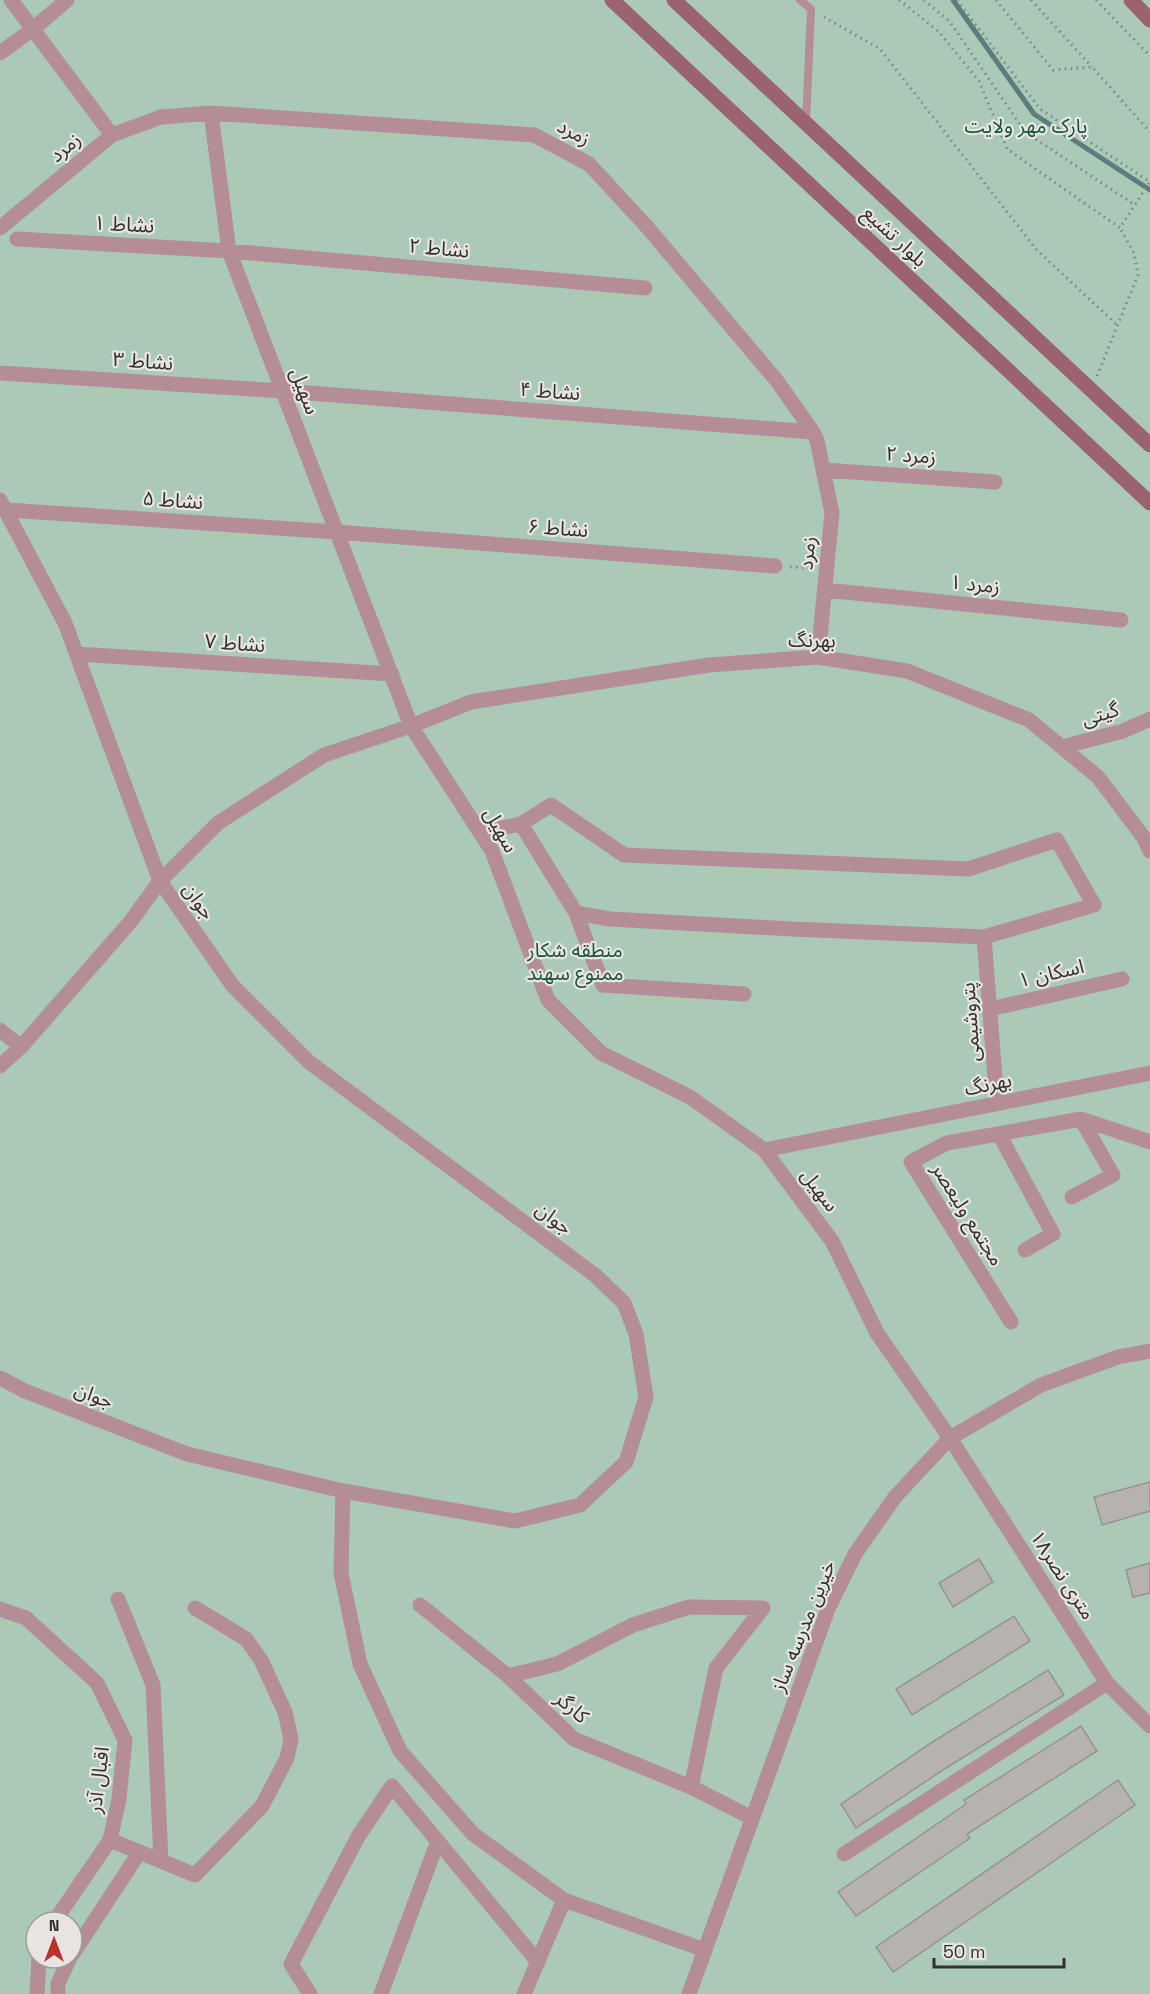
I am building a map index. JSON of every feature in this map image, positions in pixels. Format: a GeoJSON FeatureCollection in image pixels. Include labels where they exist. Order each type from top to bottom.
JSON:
{"type":"FeatureCollection","features":[{"type":"Feature","properties":{"kind":"main road","name":"بلوار تشیع"},"geometry":{"type":"LineString","coordinates":[[612,0],[1150,503]]}},
{"type":"Feature","properties":{"kind":"main road","name":"بلوار تشیع"},"geometry":{"type":"LineString","coordinates":[[674,0],[1150,445]]}},
{"type":"Feature","properties":{"kind":"main road"},"geometry":{"type":"LineString","coordinates":[[1131,0],[1150,20]]}},
{"type":"Feature","properties":{"kind":"street"},"geometry":{"type":"LineString","coordinates":[[11,0],[112,135]]}},
{"type":"Feature","properties":{"kind":"street"},"geometry":{"type":"LineString","coordinates":[[0,53],[67,0]]}},
{"type":"Feature","properties":{"kind":"street","name":"زمرد"},"geometry":{"type":"LineString","coordinates":[[0,228],[112,135],[161,117],[211,113],[534,135],[589,164],[648,228],[769,372],[813,432],[817,440],[832,513],[819,657]]}},
{"type":"Feature","properties":{"kind":"street","name":"سهیل"},"geometry":{"type":"LineString","coordinates":[[211,113],[229,251],[411,726],[492,851],[548,1000],[601,1053],[690,1097],[764,1150],[831,1241],[877,1333],[950,1438]]}},
{"type":"Feature","properties":{"kind":"street","name":"نشاط ۱"},"geometry":{"type":"LineString","coordinates":[[17,239],[229,251]]}},
{"type":"Feature","properties":{"kind":"street","name":"نشاط ۲"},"geometry":{"type":"LineString","coordinates":[[229,251],[645,288]]}},
{"type":"Feature","properties":{"kind":"street","name":"نشاط ۳"},"geometry":{"type":"LineString","coordinates":[[0,373],[283,391]]}},
{"type":"Feature","properties":{"kind":"street","name":"نشاط ۴"},"geometry":{"type":"LineString","coordinates":[[283,391],[813,432]]}},
{"type":"Feature","properties":{"kind":"street","name":"زمرد ۲"},"geometry":{"type":"LineString","coordinates":[[824,470],[995,482]]}},
{"type":"Feature","properties":{"kind":"street","name":"نشاط ۵"},"geometry":{"type":"LineString","coordinates":[[3,505],[337,532]]}},
{"type":"Feature","properties":{"kind":"street","name":"جوان"},"geometry":{"type":"LineString","coordinates":[[0,1378],[187,1454],[343,1491],[515,1521],[580,1505],[626,1462],[646,1397],[636,1334],[624,1303],[596,1276],[309,1062],[232,985],[160,882],[65,622],[3,505]]}},
{"type":"Feature","properties":{"kind":"street","name":"نشاط ۶"},"geometry":{"type":"LineString","coordinates":[[337,532],[775,566]]}},
{"type":"Feature","properties":{"kind":"street","name":"زمرد ۱"},"geometry":{"type":"LineString","coordinates":[[825,590],[1121,621]]}},
{"type":"Feature","properties":{"kind":"street","name":"نشاط ۷"},"geometry":{"type":"LineString","coordinates":[[77,654],[392,674]]}},
{"type":"Feature","properties":{"kind":"street","name":"بهرنگ"},"geometry":{"type":"LineString","coordinates":[[0,1066],[21,1047],[130,921],[160,882],[218,823],[324,755],[411,726],[471,702],[710,665],[819,657],[907,671],[1029,720],[1098,777],[1144,838],[1150,851]]}},
{"type":"Feature","properties":{"kind":"street","name":"گیتی"},"geometry":{"type":"LineString","coordinates":[[1062,747],[1123,731],[1150,719]]}},
{"type":"Feature","properties":{"kind":"street"},"geometry":{"type":"LineString","coordinates":[[480,832],[521,824],[551,806],[624,855],[968,869],[1057,840],[1094,905],[984,937],[622,920],[576,913]]}},
{"type":"Feature","properties":{"kind":"street"},"geometry":{"type":"LineString","coordinates":[[521,824],[576,913],[603,985],[744,994]]}},
{"type":"Feature","properties":{"kind":"street","name":"پتروشیمی"},"geometry":{"type":"LineString","coordinates":[[984,937],[997,1104]]}},
{"type":"Feature","properties":{"kind":"street","name":"اسکان ۱"},"geometry":{"type":"LineString","coordinates":[[990,1009],[1122,979]]}},
{"type":"Feature","properties":{"kind":"street"},"geometry":{"type":"LineString","coordinates":[[0,1030],[21,1047]]}},
{"type":"Feature","properties":{"kind":"street","name":"بهرنگ"},"geometry":{"type":"LineString","coordinates":[[764,1150],[1150,1073]]}},
{"type":"Feature","properties":{"kind":"street"},"geometry":{"type":"LineString","coordinates":[[1085,1119],[1150,1142]]}},
{"type":"Feature","properties":{"kind":"street"},"geometry":{"type":"LineString","coordinates":[[1072,1197],[1113,1175],[1085,1119]]}},
{"type":"Feature","properties":{"kind":"street","name":"مجتمع ولیعصر"},"geometry":{"type":"LineString","coordinates":[[1011,1322],[911,1162],[946,1143],[1085,1119]]}},
{"type":"Feature","properties":{"kind":"street"},"geometry":{"type":"LineString","coordinates":[[999,1134],[1053,1234],[1025,1250]]}},
{"type":"Feature","properties":{"kind":"street","name":"خیرین مدرسه ساز"},"geometry":{"type":"LineString","coordinates":[[689,1994],[828,1609],[855,1554],[895,1497],[950,1438],[1041,1385],[1118,1357],[1150,1351]]}},
{"type":"Feature","properties":{"kind":"street","name":"۱۸متری نصر"},"geometry":{"type":"LineString","coordinates":[[950,1438],[1107,1683],[1150,1726]]}},
{"type":"Feature","properties":{"kind":"street"},"geometry":{"type":"LineString","coordinates":[[343,1491],[341,1573],[360,1664],[400,1751],[474,1834],[564,1900],[705,1950]]}},
{"type":"Feature","properties":{"kind":"street"},"geometry":{"type":"LineString","coordinates":[[118,1599],[153,1685],[161,1861]]}},
{"type":"Feature","properties":{"kind":"street","name":"کارگر"},"geometry":{"type":"LineString","coordinates":[[420,1605],[508,1676],[574,1738],[691,1787],[752,1818]]}},
{"type":"Feature","properties":{"kind":"street"},"geometry":{"type":"LineString","coordinates":[[508,1676],[557,1664],[633,1625],[689,1607],[763,1608],[716,1668],[691,1787]]}},
{"type":"Feature","properties":{"kind":"street"},"geometry":{"type":"LineString","coordinates":[[110,1840],[195,1875],[262,1806],[287,1758],[291,1738],[285,1713],[261,1660],[246,1638],[195,1608]]}},
{"type":"Feature","properties":{"kind":"street","name":"اقبال آذر"},"geometry":{"type":"LineString","coordinates":[[0,1609],[26,1618],[97,1683],[125,1740],[119,1799],[110,1840],[62,1910]]}},
{"type":"Feature","properties":{"kind":"street"},"geometry":{"type":"LineString","coordinates":[[844,1854],[1107,1683]]}},
{"type":"Feature","properties":{"kind":"street"},"geometry":{"type":"LineString","coordinates":[[310,1994],[291,1964],[359,1835],[392,1786],[537,1962]]}},
{"type":"Feature","properties":{"kind":"street"},"geometry":{"type":"LineString","coordinates":[[381,1994],[437,1843]]}},
{"type":"Feature","properties":{"kind":"street"},"geometry":{"type":"LineString","coordinates":[[84,1937],[139,1853]]}},
{"type":"Feature","properties":{"kind":"street"},"geometry":{"type":"LineString","coordinates":[[524,1994],[564,1900]]}},
{"type":"Feature","properties":{"kind":"street"},"geometry":{"type":"LineString","coordinates":[[37,1994],[38,1970]]}},
{"type":"Feature","properties":{"kind":"street"},"geometry":{"type":"LineString","coordinates":[[58,1994],[58,1983],[64,1970]]}},
{"type":"Feature","properties":{"kind":"lane"},"geometry":{"type":"LineString","coordinates":[[800,0],[811,9],[806,123]]}},
{"type":"Feature","properties":{"kind":"path"},"geometry":{"type":"LineString","coordinates":[[899,0],[939,32],[979,81],[1007,149],[1120,228],[1134,253],[1138,275],[1091,390]]}},
{"type":"Feature","properties":{"kind":"path"},"geometry":{"type":"LineString","coordinates":[[924,0],[950,22],[1025,132],[1135,205]]}},
{"type":"Feature","properties":{"kind":"path"},"geometry":{"type":"LineString","coordinates":[[957,0],[1040,109],[1150,183],[1120,228]]}},
{"type":"Feature","properties":{"kind":"path"},"geometry":{"type":"LineString","coordinates":[[996,0],[1053,70],[1092,67]]}},
{"type":"Feature","properties":{"kind":"path"},"geometry":{"type":"LineString","coordinates":[[1031,0],[1150,132]]}},
{"type":"Feature","properties":{"kind":"path"},"geometry":{"type":"LineString","coordinates":[[1096,0],[1150,56]]}},
{"type":"Feature","properties":{"kind":"path"},"geometry":{"type":"LineString","coordinates":[[811,9],[880,49],[1036,249],[1118,326]]}},
{"type":"Feature","properties":{"kind":"path"},"geometry":{"type":"LineString","coordinates":[[775,566],[827,569]]}},
{"type":"Feature","properties":{"kind":"green space","name":"منطقه شکار ممنوع سهند"},"geometry":{"type":"Polygon","coordinates":[[[0,0],[1150,0],[1150,1994],[0,1994],[0,0]]]}},
{"type":"Feature","properties":{"kind":"building"},"geometry":{"type":"Polygon","coordinates":[[[1150,1482],[1150,1511],[1102,1525],[1094,1497],[1150,1482]]]}},
{"type":"Feature","properties":{"kind":"building"},"geometry":{"type":"Polygon","coordinates":[[[979,1559],[993,1582],[953,1607],[939,1583],[979,1559]]]}},
{"type":"Feature","properties":{"kind":"building"},"geometry":{"type":"Polygon","coordinates":[[[1150,1563],[1150,1593],[1133,1597],[1126,1570],[1150,1563]]]}},
{"type":"Feature","properties":{"kind":"building"},"geometry":{"type":"Polygon","coordinates":[[[1014,1616],[1030,1641],[912,1715],[896,1689],[1014,1616]]]}},
{"type":"Feature","properties":{"kind":"building"},"geometry":{"type":"Polygon","coordinates":[[[1048,1670],[1064,1695],[946,1768],[856,1828],[841,1804],[931,1743],[1048,1670]]]}},
{"type":"Feature","properties":{"kind":"building"},"geometry":{"type":"Polygon","coordinates":[[[1081,1726],[1097,1751],[967,1834],[970,1838],[856,1916],[838,1892],[966,1804],[964,1800],[1081,1726]]]}},
{"type":"Feature","properties":{"kind":"building"},"geometry":{"type":"Polygon","coordinates":[[[1118,1780],[1135,1805],[893,1972],[876,1947],[1118,1780]]]}},
{"type":"Feature","properties":{"kind":"waterway"},"geometry":{"type":"LineString","coordinates":[[953,0],[1034,114],[1150,190]]}},
{"type":"Feature","properties":{"kind":"park label","name":"پارک مهر ولایت"},"geometry":{"type":"Point","coordinates":[1026,126]}}]}
